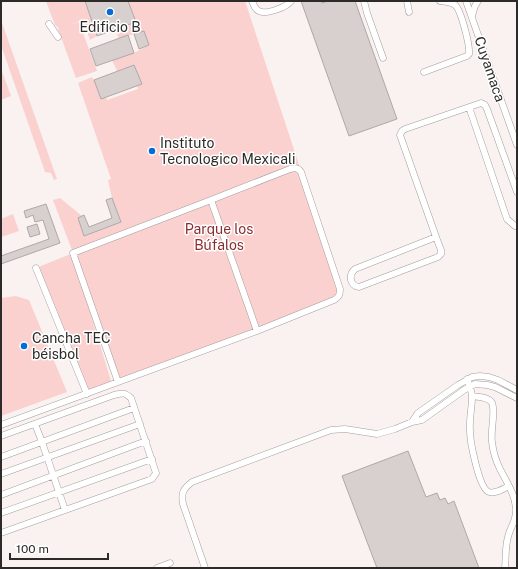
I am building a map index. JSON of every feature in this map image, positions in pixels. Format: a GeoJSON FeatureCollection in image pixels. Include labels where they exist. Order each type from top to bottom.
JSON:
{"type":"FeatureCollection","features":[{"type":"Feature","properties":{"kind":"street"},"geometry":{"type":"LineString","coordinates":[[252,1],[257,10],[261,12],[268,12],[284,4],[289,4],[291,1]]}},
{"type":"Feature","properties":{"kind":"street"},"geometry":{"type":"LineString","coordinates":[[364,1],[383,58]]}},
{"type":"Feature","properties":{"kind":"street"},"geometry":{"type":"LineString","coordinates":[[407,1],[409,12]]}},
{"type":"Feature","properties":{"kind":"street"},"geometry":{"type":"LineString","coordinates":[[424,72],[470,54],[468,39],[458,9],[455,5],[440,1]]}},
{"type":"Feature","properties":{"kind":"street","name":"Cuyamaca"},"geometry":{"type":"LineString","coordinates":[[466,1],[517,145]]}},
{"type":"Feature","properties":{"kind":"street"},"geometry":{"type":"LineString","coordinates":[[472,16],[478,1]]}},
{"type":"Feature","properties":{"kind":"street"},"geometry":{"type":"LineString","coordinates":[[49,24],[58,37]]}},
{"type":"Feature","properties":{"kind":"street"},"geometry":{"type":"LineString","coordinates":[[436,238],[354,269],[350,276],[352,284],[359,287],[438,257],[441,254],[441,250],[400,135],[405,129],[481,103],[485,105],[488,109],[517,192]]}},
{"type":"Feature","properties":{"kind":"street"},"geometry":{"type":"LineString","coordinates":[[469,107],[508,219],[514,226],[517,226]]}},
{"type":"Feature","properties":{"kind":"street"},"geometry":{"type":"LineString","coordinates":[[1,425],[257,331],[334,300],[339,296],[340,289],[299,169],[290,169],[73,254],[118,382]]}},
{"type":"Feature","properties":{"kind":"street"},"geometry":{"type":"LineString","coordinates":[[211,200],[257,331]]}},
{"type":"Feature","properties":{"kind":"street"},"geometry":{"type":"LineString","coordinates":[[36,268],[87,394]]}},
{"type":"Feature","properties":{"kind":"street"},"geometry":{"type":"LineString","coordinates":[[412,422],[418,413],[472,377],[489,377],[517,390]]}},
{"type":"Feature","properties":{"kind":"street"},"geometry":{"type":"LineString","coordinates":[[467,379],[472,396],[470,420],[472,449],[485,490],[494,492],[509,486]]}},
{"type":"Feature","properties":{"kind":"street"},"geometry":{"type":"LineString","coordinates":[[205,568],[183,504],[182,496],[186,487],[192,482],[332,430],[344,429],[377,434],[422,420],[469,386],[476,384],[487,385],[507,392],[517,398]]}},
{"type":"Feature","properties":{"kind":"street"},"geometry":{"type":"LineString","coordinates":[[1,436],[122,392],[131,398],[156,472],[152,479],[1,533]]}},
{"type":"Feature","properties":{"kind":"street"},"geometry":{"type":"LineString","coordinates":[[472,396],[489,399],[492,402],[492,442],[494,454],[515,502],[516,520],[508,535],[505,568]]}},
{"type":"Feature","properties":{"kind":"street"},"geometry":{"type":"LineString","coordinates":[[1,457],[134,408]]}},
{"type":"Feature","properties":{"kind":"street"},"geometry":{"type":"LineString","coordinates":[[35,424],[65,510]]}},
{"type":"Feature","properties":{"kind":"street"},"geometry":{"type":"LineString","coordinates":[[1,474],[140,424]]}},
{"type":"Feature","properties":{"kind":"street"},"geometry":{"type":"LineString","coordinates":[[1,495],[146,441]]}},
{"type":"Feature","properties":{"kind":"street"},"geometry":{"type":"LineString","coordinates":[[1,513],[152,459]]}},
{"type":"Feature","properties":{"kind":"street"},"geometry":{"type":"LineString","coordinates":[[157,568],[170,563]]}},
{"type":"Feature","properties":{"kind":"green space"},"geometry":{"type":"Polygon","coordinates":[[[46,1],[86,1],[85,2],[97,36],[90,40],[83,20],[69,25],[79,22],[97,71],[76,78],[58,29],[59,28],[55,25],[46,1]]]}},
{"type":"Feature","properties":{"kind":"green space","name":"Parque los Búfalos"},"geometry":{"type":"Polygon","coordinates":[[[128,1],[245,1],[340,289],[337,298],[118,382],[76,266],[111,381],[87,394],[36,268],[73,253],[53,200],[60,198],[82,216],[78,218],[84,236],[121,222],[112,198],[108,180],[111,179],[78,83],[92,77],[101,99],[106,97],[107,100],[138,89],[137,86],[141,84],[134,65],[117,71],[112,60],[134,53],[149,45],[143,31],[119,39],[116,31],[136,22],[128,1]]]}},
{"type":"Feature","properties":{"kind":"green space"},"geometry":{"type":"Polygon","coordinates":[[[1,20],[57,179],[54,180],[51,173],[45,172],[1,45],[1,20]]]}},
{"type":"Feature","properties":{"kind":"green space"},"geometry":{"type":"Polygon","coordinates":[[[1,69],[11,96],[1,100],[1,69]]]}},
{"type":"Feature","properties":{"kind":"green space"},"geometry":{"type":"Polygon","coordinates":[[[13,214],[19,231],[1,237],[1,219],[13,214]]]}},
{"type":"Feature","properties":{"kind":"green space","name":"Cancha TEC béisbol"},"geometry":{"type":"Polygon","coordinates":[[[16,296],[29,300],[67,392],[1,416],[1,298],[16,296]]]}},
{"type":"Feature","properties":{"kind":"building","name":"Edificio B"},"geometry":{"type":"Polygon","coordinates":[[[85,1],[128,1],[136,22],[97,36],[85,1]]]}},
{"type":"Feature","properties":{"kind":"building"},"geometry":{"type":"Polygon","coordinates":[[[301,1],[321,1],[322,3],[328,1],[355,1],[397,119],[349,136],[301,1]]]}},
{"type":"Feature","properties":{"kind":"building"},"geometry":{"type":"Polygon","coordinates":[[[144,31],[149,45],[139,49],[134,34],[144,31]]]}},
{"type":"Feature","properties":{"kind":"building"},"geometry":{"type":"Polygon","coordinates":[[[128,35],[134,53],[96,66],[90,49],[128,35]]]}},
{"type":"Feature","properties":{"kind":"building"},"geometry":{"type":"Polygon","coordinates":[[[134,65],[142,84],[101,99],[94,80],[134,65]]]}},
{"type":"Feature","properties":{"kind":"building"},"geometry":{"type":"Polygon","coordinates":[[[112,198],[121,222],[84,236],[78,218],[84,215],[89,227],[112,218],[106,200],[112,198]]]}},
{"type":"Feature","properties":{"kind":"building"},"geometry":{"type":"Polygon","coordinates":[[[46,204],[60,243],[1,264],[1,256],[49,239],[43,220],[35,222],[33,215],[26,218],[24,211],[46,204]]]}},
{"type":"Feature","properties":{"kind":"building"},"geometry":{"type":"Polygon","coordinates":[[[37,224],[40,234],[30,237],[27,227],[37,224]]]}},
{"type":"Feature","properties":{"kind":"building"},"geometry":{"type":"Polygon","coordinates":[[[408,451],[426,497],[437,493],[440,500],[445,498],[448,504],[454,501],[479,568],[377,568],[342,476],[408,451]]]}},
{"type":"Feature","properties":{"kind":"place","name":"Edificio B"},"geometry":{"type":"Point","coordinates":[110,12]}},
{"type":"Feature","properties":{"kind":"place","name":"Instituto Tecnologico Mexicali"},"geometry":{"type":"Point","coordinates":[152,151]}},
{"type":"Feature","properties":{"kind":"place","name":"Cancha TEC béisbol"},"geometry":{"type":"Point","coordinates":[24,346]}}]}
